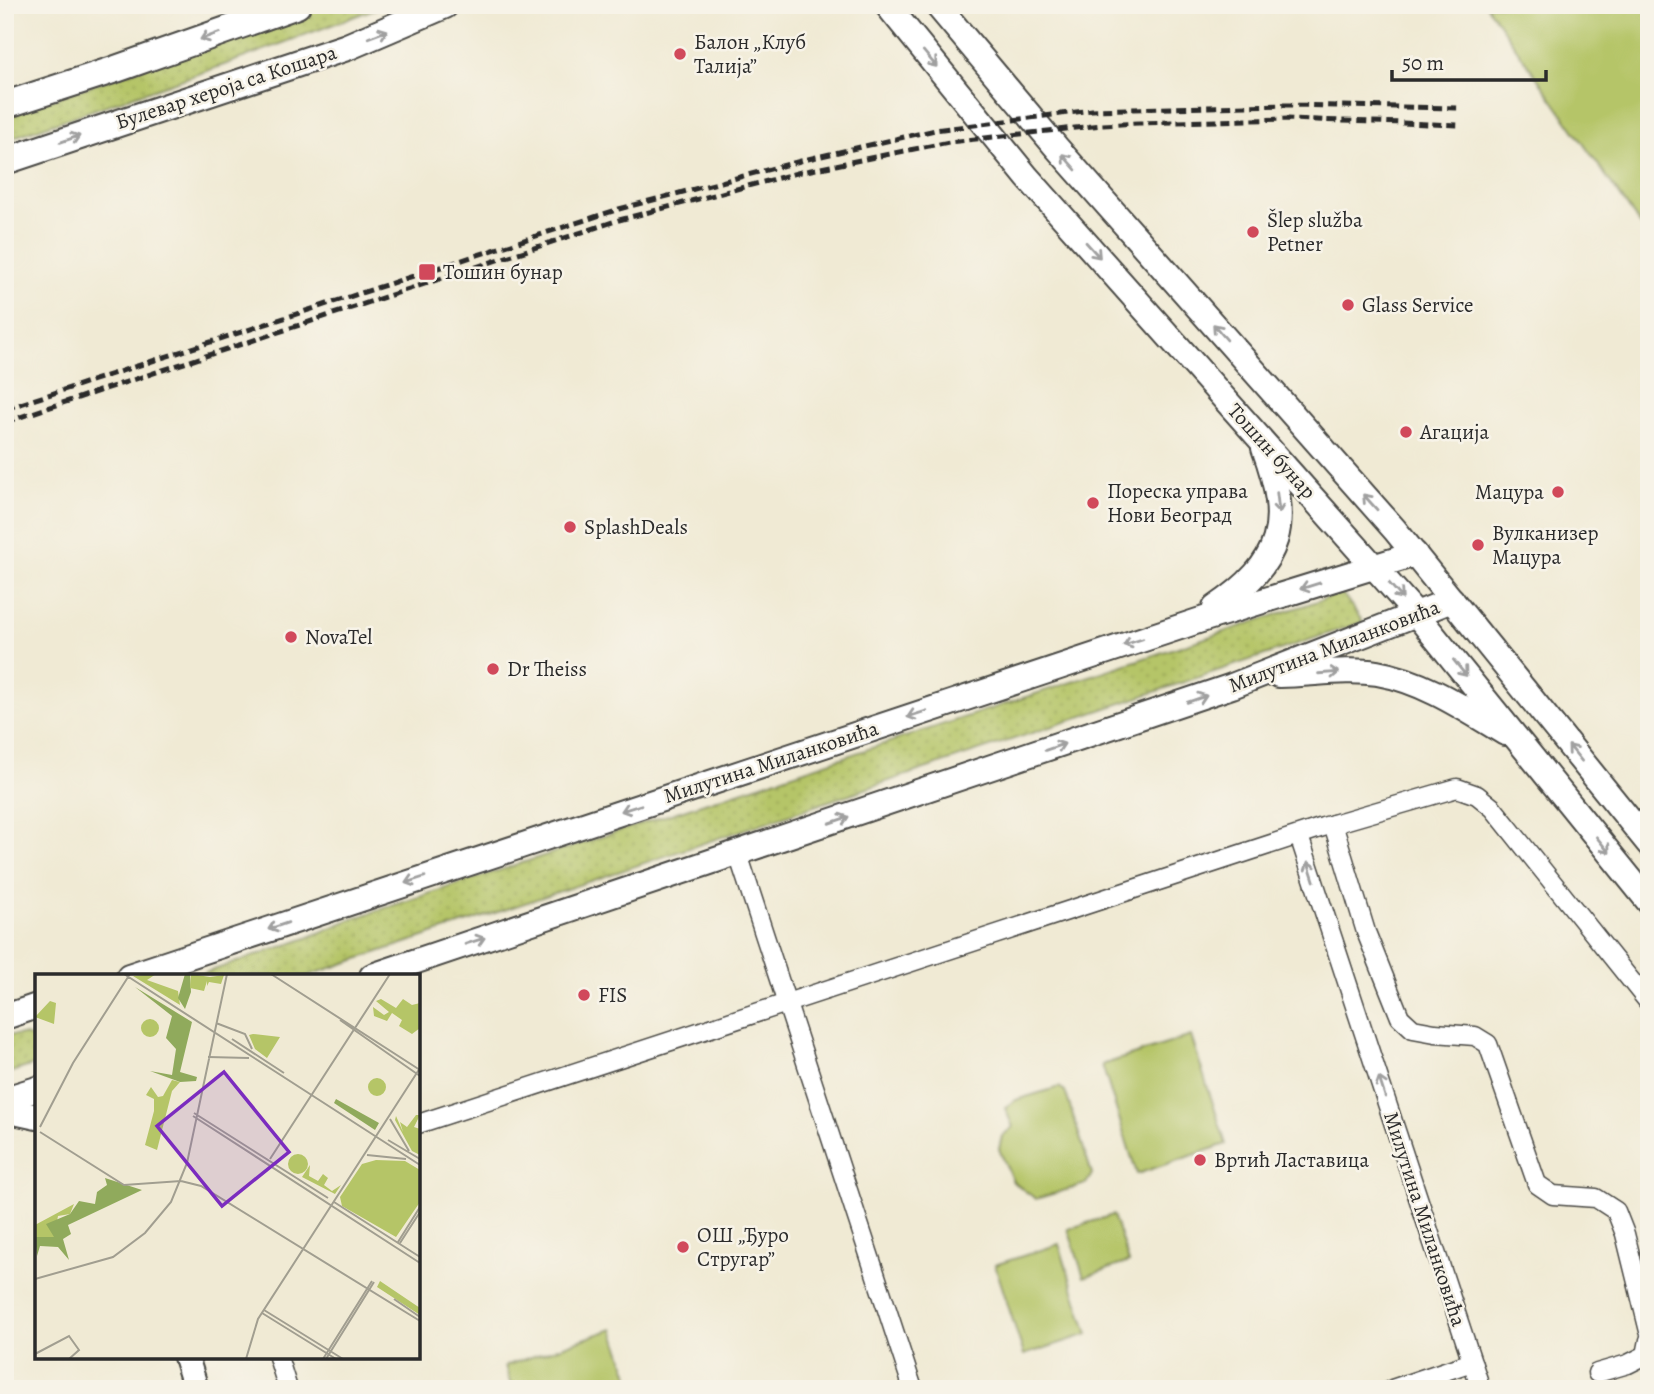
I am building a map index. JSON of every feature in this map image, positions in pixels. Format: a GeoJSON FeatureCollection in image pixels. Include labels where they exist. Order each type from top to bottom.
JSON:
{"type":"FeatureCollection","features":[{"type":"Feature","properties":{"kind":"main road"},"geometry":{"type":"LineString","coordinates":[[5,105],[297,5]]}},
{"type":"Feature","properties":{"kind":"main road","name":"Булевар хероја са Кошара"},"geometry":{"type":"LineString","coordinates":[[5,161],[347,47],[445,5]]}},
{"type":"Feature","properties":{"kind":"main road","name":"Тошин бунар"},"geometry":{"type":"LineString","coordinates":[[887,5],[1027,177],[1417,615],[1649,902]]}},
{"type":"Feature","properties":{"kind":"main road","name":"Тошин бунар"},"geometry":{"type":"LineString","coordinates":[[937,5],[1057,148],[1415,554],[1649,844]]}},
{"type":"Feature","properties":{"kind":"main road"},"geometry":{"type":"LineString","coordinates":[[1198,621],[1236,594],[1251,579],[1268,556],[1276,539],[1280,511],[1276,483],[1260,438]]}},
{"type":"Feature","properties":{"kind":"main road","name":"Милутина Миланковића"},"geometry":{"type":"LineString","coordinates":[[135,974],[1198,621],[1415,554]]}},
{"type":"Feature","properties":{"kind":"main road","name":"Милутина Миланковића"},"geometry":{"type":"LineString","coordinates":[[378,974],[1261,676],[1452,600]]}},
{"type":"Feature","properties":{"kind":"main road"},"geometry":{"type":"LineString","coordinates":[[1261,676],[1350,672],[1376,673],[1406,680],[1436,693],[1518,741]]}},
{"type":"Feature","properties":{"kind":"main road"},"geometry":{"type":"LineString","coordinates":[[5,1017],[35,1007]]}},
{"type":"Feature","properties":{"kind":"main road"},"geometry":{"type":"LineString","coordinates":[[5,1100],[35,1090]]}},
{"type":"Feature","properties":{"kind":"main road"},"geometry":{"type":"LineString","coordinates":[[5,1110],[35,1117]]}},
{"type":"Feature","properties":{"kind":"main road"},"geometry":{"type":"LineString","coordinates":[[187,1359],[196,1389]]}},
{"type":"Feature","properties":{"kind":"street"},"geometry":{"type":"LineString","coordinates":[[420,1123],[1333,824],[1457,788],[1477,795],[1493,808],[1649,1003]]}},
{"type":"Feature","properties":{"kind":"street"},"geometry":{"type":"LineString","coordinates":[[1333,824],[1366,932],[1400,1017],[1413,1029],[1475,1036],[1488,1044],[1537,1184],[1553,1195],[1596,1198],[1616,1211],[1625,1234],[1649,1331]]}},
{"type":"Feature","properties":{"kind":"street","name":"Милутина Миланковића"},"geometry":{"type":"LineString","coordinates":[[1299,836],[1481,1389]]}},
{"type":"Feature","properties":{"kind":"street"},"geometry":{"type":"LineString","coordinates":[[738,854],[913,1389]]}},
{"type":"Feature","properties":{"kind":"street"},"geometry":{"type":"LineString","coordinates":[[1597,1373],[1628,1364],[1646,1354],[1649,1340]]}},
{"type":"Feature","properties":{"kind":"street"},"geometry":{"type":"LineString","coordinates":[[279,1359],[288,1389]]}},
{"type":"Feature","properties":{"kind":"street"},"geometry":{"type":"LineString","coordinates":[[1392,1389],[1472,1362]]}},
{"type":"Feature","properties":{"kind":"green space"},"geometry":{"type":"Polygon","coordinates":[[[326,5],[385,5],[224,65],[5,140],[5,115],[326,5]]]}},
{"type":"Feature","properties":{"kind":"green space"},"geometry":{"type":"Polygon","coordinates":[[[1486,5],[1649,5],[1649,237],[1486,5]]]}},
{"type":"Feature","properties":{"kind":"green space"},"geometry":{"type":"Polygon","coordinates":[[[1342,593],[1363,622],[313,974],[202,974],[307,938],[349,920],[1342,593]]]}},
{"type":"Feature","properties":{"kind":"green space"},"geometry":{"type":"Polygon","coordinates":[[[5,1035],[24,1035],[35,1038],[35,1065],[5,1074],[5,1035]]]}},
{"type":"Feature","properties":{"kind":"green space"},"geometry":{"type":"Polygon","coordinates":[[[1191,1036],[1226,1144],[1137,1174],[1102,1065],[1191,1036]]]}},
{"type":"Feature","properties":{"kind":"green space"},"geometry":{"type":"Polygon","coordinates":[[[1059,1087],[1065,1091],[1092,1174],[1086,1184],[1036,1199],[1013,1182],[999,1149],[1002,1136],[1013,1127],[1005,1108],[1016,1100],[1059,1087]]]}},
{"type":"Feature","properties":{"kind":"green space"},"geometry":{"type":"Polygon","coordinates":[[[1113,1215],[1129,1262],[1084,1277],[1068,1229],[1113,1215]]]}},
{"type":"Feature","properties":{"kind":"green space"},"geometry":{"type":"Polygon","coordinates":[[[1059,1244],[1088,1334],[1024,1355],[995,1265],[1059,1244]]]}},
{"type":"Feature","properties":{"kind":"green space"},"geometry":{"type":"Polygon","coordinates":[[[613,1329],[634,1389],[512,1389],[505,1366],[613,1329]]]}},
{"type":"Feature","properties":{"kind":"railway"},"geometry":{"type":"LineString","coordinates":[[5,409],[619,209],[808,159],[935,130],[1092,110],[1286,105],[1458,108]]}},
{"type":"Feature","properties":{"kind":"railway"},"geometry":{"type":"LineString","coordinates":[[5,422],[619,220],[801,172],[949,142],[1102,125],[1288,119],[1458,125]]}},
{"type":"Feature","properties":{"kind":"place","name":"Балон „Клуб Талија”"},"geometry":{"type":"Point","coordinates":[680,54]}},
{"type":"Feature","properties":{"kind":"place","name":"Šlep služba Petner"},"geometry":{"type":"Point","coordinates":[1253,232]}},
{"type":"Feature","properties":{"kind":"place","name":"Тошин бунар"},"geometry":{"type":"Point","coordinates":[427,272]}},
{"type":"Feature","properties":{"kind":"place","name":"Glass Service"},"geometry":{"type":"Point","coordinates":[1348,305]}},
{"type":"Feature","properties":{"kind":"place","name":"Агација"},"geometry":{"type":"Point","coordinates":[1406,432]}},
{"type":"Feature","properties":{"kind":"place","name":"Мацура"},"geometry":{"type":"Point","coordinates":[1558,492]}},
{"type":"Feature","properties":{"kind":"place","name":"Пореска управа Нови Београд"},"geometry":{"type":"Point","coordinates":[1093,503]}},
{"type":"Feature","properties":{"kind":"place","name":"SplashDeals"},"geometry":{"type":"Point","coordinates":[570,527]}},
{"type":"Feature","properties":{"kind":"place","name":"Вулканизер Мацура"},"geometry":{"type":"Point","coordinates":[1478,545]}},
{"type":"Feature","properties":{"kind":"place","name":"NovaTel"},"geometry":{"type":"Point","coordinates":[291,637]}},
{"type":"Feature","properties":{"kind":"place","name":"Dr Theiss"},"geometry":{"type":"Point","coordinates":[493,669]}},
{"type":"Feature","properties":{"kind":"place","name":"FIS"},"geometry":{"type":"Point","coordinates":[584,995]}},
{"type":"Feature","properties":{"kind":"place","name":"Вртић Ластавица"},"geometry":{"type":"Point","coordinates":[1200,1160]}},
{"type":"Feature","properties":{"kind":"place","name":"ОШ „Ђуро Стругар”"},"geometry":{"type":"Point","coordinates":[683,1247]}}]}
